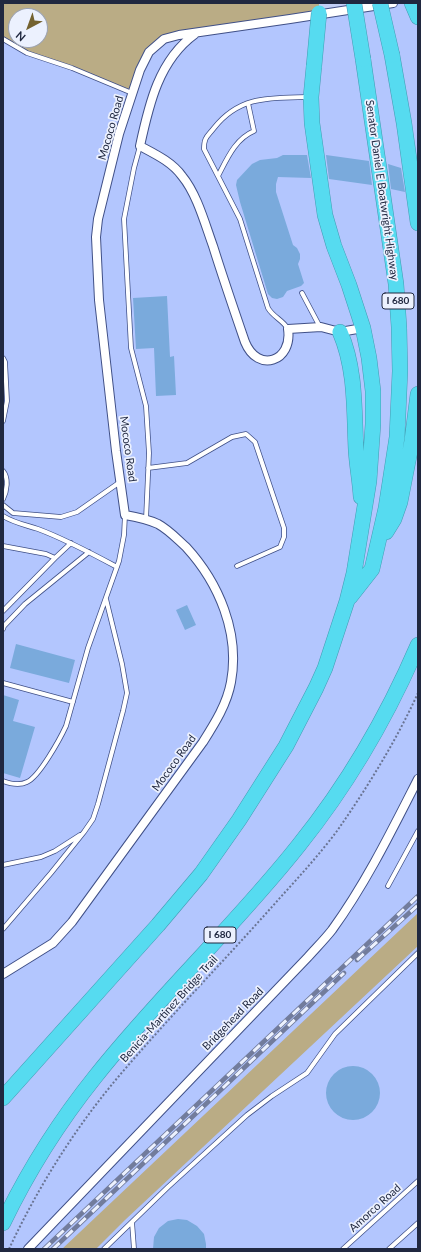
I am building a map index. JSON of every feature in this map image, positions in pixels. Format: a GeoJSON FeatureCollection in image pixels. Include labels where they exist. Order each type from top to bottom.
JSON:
{"type":"FeatureCollection","features":[{"type":"Feature","properties":{"kind":"highway","name":"Senator Daniel E Boatwright Highway"},"geometry":{"type":"LineString","coordinates":[[3,1098],[158,925],[205,868],[251,802],[286,746],[325,668],[347,601],[354,573],[364,515],[370,469],[374,412],[371,374],[363,328],[349,284],[327,225],[313,133],[311,97],[319,3]]}},
{"type":"Feature","properties":{"kind":"highway","name":"Senator Daniel E Boatwright Highway"},"geometry":{"type":"LineString","coordinates":[[347,601],[372,569],[386,508],[394,459],[400,393],[398,306],[393,262],[354,3]]}},
{"type":"Feature","properties":{"kind":"highway"},"geometry":{"type":"LineString","coordinates":[[380,3],[392,55],[404,123],[418,222]]}},
{"type":"Feature","properties":{"kind":"highway"},"geometry":{"type":"LineString","coordinates":[[412,3],[418,17]]}},
{"type":"Feature","properties":{"kind":"highway"},"geometry":{"type":"LineString","coordinates":[[340,332],[344,340],[354,393],[356,452],[364,515]]}},
{"type":"Feature","properties":{"kind":"highway","name":"Senator Daniel E Boatwright Highway"},"geometry":{"type":"LineString","coordinates":[[378,544],[394,519],[400,502],[412,441],[418,394]]}},
{"type":"Feature","properties":{"kind":"highway","name":"I 680"},"geometry":{"type":"LineString","coordinates":[[5,1219],[44,1148],[95,1076],[284,864],[350,776],[372,739],[399,688],[418,645]]}},
{"type":"Feature","properties":{"kind":"street","name":"Mococo Road"},"geometry":{"type":"LineString","coordinates":[[3,974],[53,943],[72,922],[203,742],[221,714],[231,683],[233,664],[232,642],[229,622],[221,600],[209,576],[193,555],[176,537],[158,524],[146,519],[126,515],[116,451],[99,300],[96,237],[98,219],[119,134],[140,70],[150,52],[164,39],[179,35],[393,3]]}},
{"type":"Feature","properties":{"kind":"street"},"geometry":{"type":"LineString","coordinates":[[195,33],[175,52],[164,68],[152,95],[140,146],[166,161],[177,170],[182,175],[190,189],[206,225],[249,351],[257,358],[262,360],[267,361],[276,358],[281,355],[286,347],[288,329],[321,327],[340,332],[363,328]]}},
{"type":"Feature","properties":{"kind":"street","name":"Bridgehead Road"},"geometry":{"type":"LineString","coordinates":[[28,1249],[308,957],[331,931],[353,900],[417,784]]}},
{"type":"Feature","properties":{"kind":"lane"},"geometry":{"type":"LineString","coordinates":[[3,39],[27,53],[72,68],[132,93]]}},
{"type":"Feature","properties":{"kind":"lane"},"geometry":{"type":"LineString","coordinates":[[288,329],[284,323],[273,315],[268,308],[240,219],[204,149],[204,140],[219,122],[239,106],[260,99],[311,97]]}},
{"type":"Feature","properties":{"kind":"lane"},"geometry":{"type":"LineString","coordinates":[[218,176],[231,150],[245,134],[254,131],[248,103]]}},
{"type":"Feature","properties":{"kind":"lane"},"geometry":{"type":"LineString","coordinates":[[140,146],[124,218],[131,348],[146,406],[149,453],[146,519]]}},
{"type":"Feature","properties":{"kind":"lane"},"geometry":{"type":"LineString","coordinates":[[302,293],[321,327]]}},
{"type":"Feature","properties":{"kind":"lane"},"geometry":{"type":"LineString","coordinates":[[3,358],[5,362],[7,401],[3,419]]}},
{"type":"Feature","properties":{"kind":"lane"},"geometry":{"type":"LineString","coordinates":[[148,468],[187,463],[232,438],[246,434],[255,442],[284,528],[284,537],[280,547],[237,566]]}},
{"type":"Feature","properties":{"kind":"lane"},"geometry":{"type":"LineString","coordinates":[[3,471],[6,475],[6,493],[3,499]]}},
{"type":"Feature","properties":{"kind":"lane"},"geometry":{"type":"LineString","coordinates":[[3,505],[13,513],[61,517],[76,512],[121,481]]}},
{"type":"Feature","properties":{"kind":"lane"},"geometry":{"type":"LineString","coordinates":[[3,781],[21,784],[29,782],[36,775],[61,738],[66,726],[88,648],[117,567],[124,535],[126,515]]}},
{"type":"Feature","properties":{"kind":"lane"},"geometry":{"type":"LineString","coordinates":[[3,516],[12,522],[38,529],[71,543],[117,567]]}},
{"type":"Feature","properties":{"kind":"lane"},"geometry":{"type":"LineString","coordinates":[[3,611],[71,543]]}},
{"type":"Feature","properties":{"kind":"lane"},"geometry":{"type":"LineString","coordinates":[[3,546],[46,554],[55,558]]}},
{"type":"Feature","properties":{"kind":"lane"},"geometry":{"type":"LineString","coordinates":[[3,627],[25,604],[89,552]]}},
{"type":"Feature","properties":{"kind":"lane"},"geometry":{"type":"LineString","coordinates":[[3,928],[51,873],[84,832],[93,819],[98,804],[127,693],[122,664],[106,599]]}},
{"type":"Feature","properties":{"kind":"lane"},"geometry":{"type":"LineString","coordinates":[[3,683],[73,702]]}},
{"type":"Feature","properties":{"kind":"lane"},"geometry":{"type":"LineString","coordinates":[[388,886],[418,831]]}},
{"type":"Feature","properties":{"kind":"lane"},"geometry":{"type":"LineString","coordinates":[[3,865],[40,857],[55,851],[84,832]]}},
{"type":"Feature","properties":{"kind":"lane"},"geometry":{"type":"LineString","coordinates":[[104,1249],[168,1187],[247,1115],[272,1096],[307,1073],[335,1034],[418,953]]}},
{"type":"Feature","properties":{"kind":"lane","name":"Amorco Road"},"geometry":{"type":"LineString","coordinates":[[343,1249],[418,1181]]}},
{"type":"Feature","properties":{"kind":"lane"},"geometry":{"type":"LineString","coordinates":[[132,1222],[134,1249]]}},
{"type":"Feature","properties":{"kind":"lane"},"geometry":{"type":"LineString","coordinates":[[389,1249],[418,1223]]}},
{"type":"Feature","properties":{"kind":"path","name":"Benicia-Martinez Bridge Trail"},"geometry":{"type":"LineString","coordinates":[[9,1249],[21,1223],[56,1162],[84,1120],[118,1077],[236,947],[336,832],[390,747],[418,693]]}},
{"type":"Feature","properties":{"kind":"shaded area"},"geometry":{"type":"Polygon","coordinates":[[[3,3],[319,3],[319,13],[179,35],[149,52],[132,93],[72,68],[27,53],[18,48],[48,48],[48,8],[8,8],[8,42],[3,39],[3,3]]]}},
{"type":"Feature","properties":{"kind":"shaded area"},"geometry":{"type":"Polygon","coordinates":[[[388,3],[418,3],[418,1249],[3,1249],[3,39],[8,40],[8,48],[43,48],[140,70],[164,39],[388,3]]]}},
{"type":"Feature","properties":{"kind":"shaded area"},"geometry":{"type":"Polygon","coordinates":[[[418,913],[418,946],[125,1220],[96,1249],[62,1249],[418,913]]]}},
{"type":"Feature","properties":{"kind":"building"},"geometry":{"type":"Polygon","coordinates":[[[283,155],[307,155],[311,178],[278,177],[276,184],[276,192],[293,245],[297,248],[300,254],[298,264],[304,283],[301,286],[287,291],[283,297],[277,299],[272,298],[268,294],[236,185],[237,180],[252,164],[260,160],[277,158],[283,155]]]}},
{"type":"Feature","properties":{"kind":"building"},"geometry":{"type":"Polygon","coordinates":[[[326,155],[369,161],[372,185],[329,179],[326,155]]]}},
{"type":"Feature","properties":{"kind":"building"},"geometry":{"type":"Polygon","coordinates":[[[388,164],[401,168],[405,192],[391,189],[388,164]]]}},
{"type":"Feature","properties":{"kind":"building"},"geometry":{"type":"Polygon","coordinates":[[[167,296],[170,357],[174,356],[176,395],[156,396],[154,348],[136,349],[133,298],[167,296]]]}},
{"type":"Feature","properties":{"kind":"building"},"geometry":{"type":"Polygon","coordinates":[[[187,605],[196,625],[185,630],[176,610],[187,605]]]}},
{"type":"Feature","properties":{"kind":"building"},"geometry":{"type":"Polygon","coordinates":[[[16,644],[75,660],[69,683],[10,668],[16,644]]]}},
{"type":"Feature","properties":{"kind":"building"},"geometry":{"type":"Polygon","coordinates":[[[3,695],[19,700],[13,721],[35,727],[20,778],[3,773],[3,695]]]}},
{"type":"Feature","properties":{"kind":"building"},"geometry":{"type":"Polygon","coordinates":[[[353,1066],[363,1068],[372,1074],[378,1083],[380,1093],[378,1103],[372,1112],[363,1118],[353,1120],[343,1118],[334,1112],[328,1103],[326,1093],[328,1083],[334,1074],[343,1068],[353,1066]]]}},
{"type":"Feature","properties":{"kind":"building"},"geometry":{"type":"Polygon","coordinates":[[[178,1219],[187,1220],[197,1226],[204,1234],[206,1249],[153,1249],[154,1237],[159,1228],[168,1221],[178,1219]]]}},
{"type":"Feature","properties":{"kind":"railway"},"geometry":{"type":"LineString","coordinates":[[44,1249],[418,896]]}},
{"type":"Feature","properties":{"kind":"railway"},"geometry":{"type":"LineString","coordinates":[[357,960],[418,905]]}},
{"type":"Feature","properties":{"kind":"railway"},"geometry":{"type":"LineString","coordinates":[[53,1249],[344,973]]}}]}
